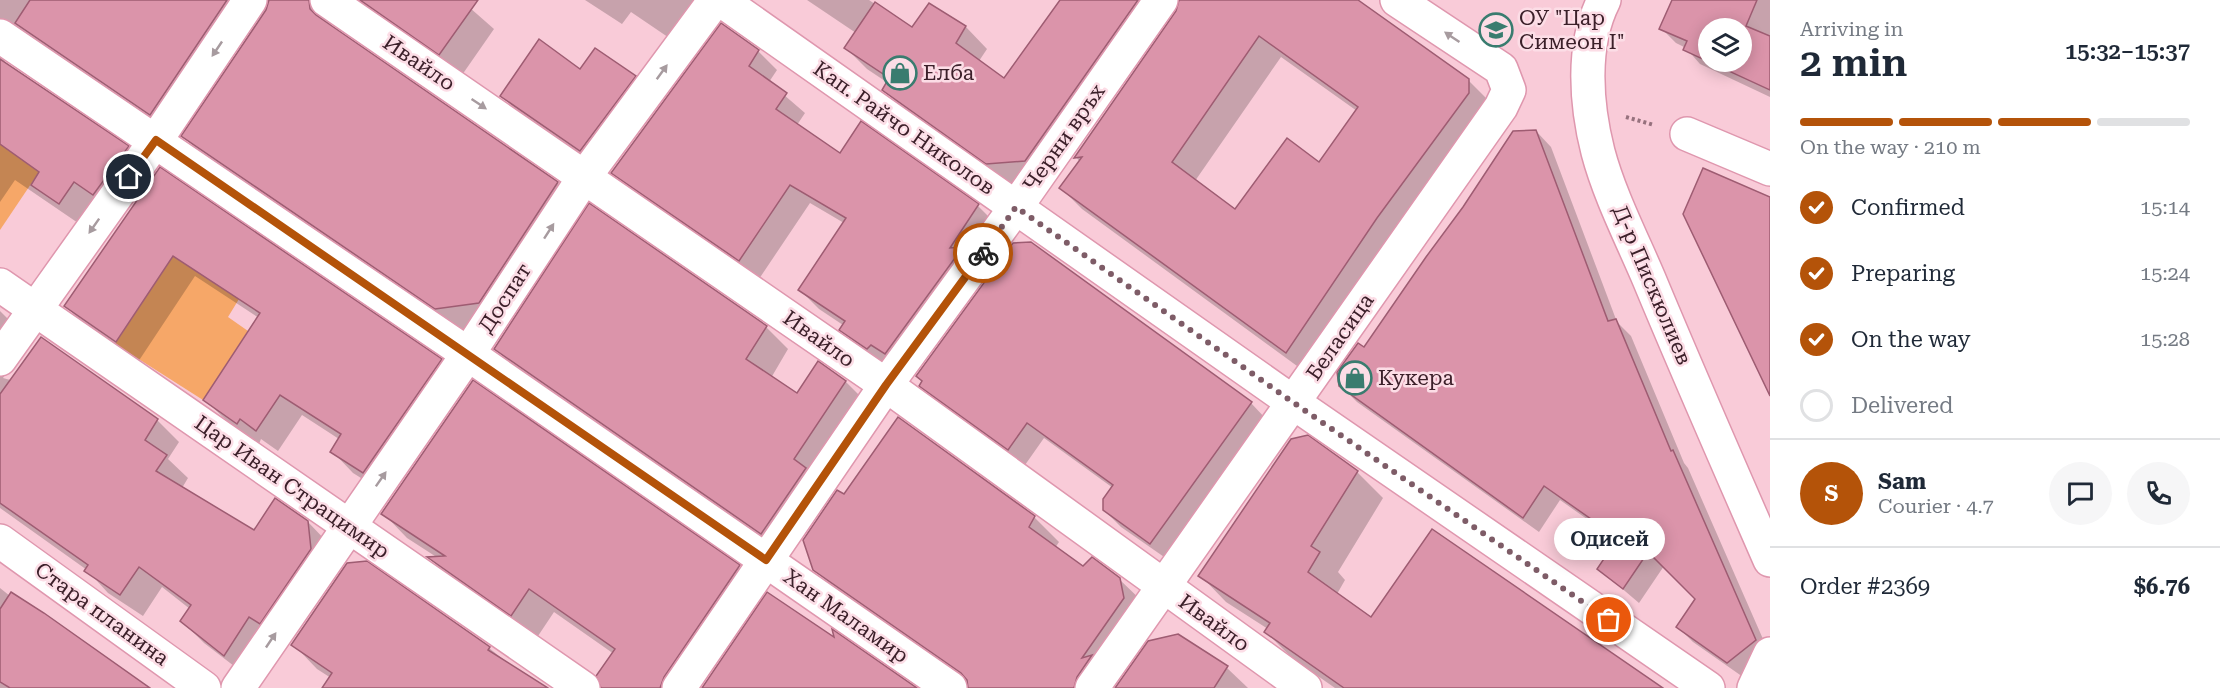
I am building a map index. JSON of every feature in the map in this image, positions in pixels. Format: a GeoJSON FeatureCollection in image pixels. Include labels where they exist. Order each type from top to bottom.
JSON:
{"type":"FeatureCollection","features":[{"type":"Feature","properties":{"kind":"street"},"geometry":{"type":"LineString","coordinates":[[0,359],[156,140],[250,0]]}},
{"type":"Feature","properties":{"kind":"street","name":"Ивайло"},"geometry":{"type":"LineString","coordinates":[[327,0],[886,385],[1305,688]]}},
{"type":"Feature","properties":{"kind":"street","name":"Доспат"},"geometry":{"type":"LineString","coordinates":[[238,688],[468,354],[585,176],[715,0]]}},
{"type":"Feature","properties":{"kind":"street","name":"Кап. Райчо Николов"},"geometry":{"type":"LineString","coordinates":[[721,0],[1294,403],[1708,688]]}},
{"type":"Feature","properties":{"kind":"street","name":"Черни връх"},"geometry":{"type":"LineString","coordinates":[[679,688],[886,385],[1016,207],[1161,0]]}},
{"type":"Feature","properties":{"kind":"street","name":"Беласица"},"geometry":{"type":"LineString","coordinates":[[1092,688],[1501,107],[1509,90],[1501,69],[1397,0]]}},
{"type":"Feature","properties":{"kind":"street","name":"Д-р Пискюлиев"},"geometry":{"type":"LineString","coordinates":[[1604,0],[1598,11],[1588,61],[1589,107],[1598,154],[1665,319],[1770,560]]}},
{"type":"Feature","properties":{"kind":"street","name":"Хан Маламир"},"geometry":{"type":"LineString","coordinates":[[0,36],[468,354],[950,688]]}},
{"type":"Feature","properties":{"kind":"street"},"geometry":{"type":"LineString","coordinates":[[1687,134],[1770,169]]}},
{"type":"Feature","properties":{"kind":"street","name":"Цар Иван Страцимир"},"geometry":{"type":"LineString","coordinates":[[0,285],[583,688]]}},
{"type":"Feature","properties":{"kind":"street","name":"Стара планина"},"geometry":{"type":"LineString","coordinates":[[0,541],[204,688]]}},
{"type":"Feature","properties":{"kind":"street"},"geometry":{"type":"LineString","coordinates":[[1754,688],[1770,654]]}},
{"type":"Feature","properties":{"kind":"shaded area"},"geometry":{"type":"Polygon","coordinates":[[[0,144],[39,172],[0,230],[0,144]]]}},
{"type":"Feature","properties":{"kind":"shaded area"},"geometry":{"type":"Polygon","coordinates":[[[173,256],[239,299],[228,317],[248,331],[203,400],[115,344],[173,256]]]}},
{"type":"Feature","properties":{"kind":"building"},"geometry":{"type":"Polygon","coordinates":[[[30,0],[227,0],[150,115],[15,23],[30,0]]]}},
{"type":"Feature","properties":{"kind":"building"},"geometry":{"type":"Polygon","coordinates":[[[269,0],[309,0],[310,9],[316,15],[558,182],[479,303],[435,309],[181,136],[266,10],[269,0]]]}},
{"type":"Feature","properties":{"kind":"building"},"geometry":{"type":"Polygon","coordinates":[[[360,0],[478,0],[439,55],[360,0]]]}},
{"type":"Feature","properties":{"kind":"building"},"geometry":{"type":"Polygon","coordinates":[[[1060,0],[1138,0],[1025,161],[986,164],[882,90],[889,78],[844,48],[875,2],[912,27],[929,3],[966,26],[956,43],[1004,78],[1060,0]]]}},
{"type":"Feature","properties":{"kind":"building"},"geometry":{"type":"Polygon","coordinates":[[[1179,0],[1358,0],[1469,79],[1469,93],[1377,218],[1286,353],[1059,188],[1082,157],[1074,158],[1176,11],[1179,0]],[[1259,36],[1172,162],[1235,209],[1287,138],[1319,162],[1358,107],[1259,36]]]}},
{"type":"Feature","properties":{"kind":"building"},"geometry":{"type":"Polygon","coordinates":[[[1672,0],[1757,0],[1749,18],[1698,18],[1698,57],[1683,50],[1687,41],[1659,29],[1672,0]]]}},
{"type":"Feature","properties":{"kind":"building"},"geometry":{"type":"Polygon","coordinates":[[[721,23],[759,50],[749,66],[787,93],[776,109],[840,153],[861,121],[979,204],[950,248],[963,247],[885,354],[871,345],[867,349],[839,330],[845,321],[798,290],[846,218],[790,185],[739,261],[611,173],[721,23]]]}},
{"type":"Feature","properties":{"kind":"building"},"geometry":{"type":"Polygon","coordinates":[[[1752,28],[1770,36],[1770,90],[1731,72],[1752,72],[1752,28]]]}},
{"type":"Feature","properties":{"kind":"building"},"geometry":{"type":"Polygon","coordinates":[[[539,39],[580,69],[595,48],[636,76],[580,151],[500,96],[539,39]]]}},
{"type":"Feature","properties":{"kind":"building"},"geometry":{"type":"Polygon","coordinates":[[[0,59],[129,146],[93,195],[74,182],[59,204],[31,185],[39,172],[0,144],[0,59]]]}},
{"type":"Feature","properties":{"kind":"building"},"geometry":{"type":"Polygon","coordinates":[[[1536,130],[1608,321],[1616,319],[1671,451],[1673,450],[1756,640],[1727,663],[1676,627],[1695,599],[1648,552],[1623,589],[1597,569],[1618,538],[1544,486],[1523,518],[1339,386],[1337,372],[1358,343],[1364,347],[1463,207],[1513,131],[1536,130]]]}},
{"type":"Feature","properties":{"kind":"building"},"geometry":{"type":"Polygon","coordinates":[[[160,167],[442,359],[363,473],[330,452],[341,434],[280,395],[256,431],[240,419],[237,424],[203,400],[260,313],[173,256],[116,342],[64,306],[160,167]]]}},
{"type":"Feature","properties":{"kind":"building"},"geometry":{"type":"Polygon","coordinates":[[[1703,168],[1770,197],[1770,396],[1683,214],[1703,168]]]}},
{"type":"Feature","properties":{"kind":"building"},"geometry":{"type":"Polygon","coordinates":[[[589,203],[767,326],[746,359],[797,393],[818,361],[846,381],[794,459],[806,468],[761,534],[494,349],[589,203]]]}},
{"type":"Feature","properties":{"kind":"building"},"geometry":{"type":"Polygon","coordinates":[[[1031,242],[1252,402],[1150,544],[1103,510],[1103,499],[1113,485],[1027,423],[1008,450],[919,386],[922,381],[916,376],[1013,243],[1031,242]]]}},
{"type":"Feature","properties":{"kind":"building"},"geometry":{"type":"Polygon","coordinates":[[[41,337],[158,419],[145,440],[167,455],[156,471],[254,530],[275,498],[308,521],[311,549],[260,624],[249,617],[224,656],[180,621],[191,605],[139,567],[120,595],[84,571],[88,565],[0,503],[0,394],[41,337]]]}},
{"type":"Feature","properties":{"kind":"building"},"geometry":{"type":"Polygon","coordinates":[[[473,380],[740,565],[664,677],[660,688],[601,688],[596,676],[615,649],[529,589],[511,616],[427,557],[445,556],[381,514],[473,380]]]}},
{"type":"Feature","properties":{"kind":"building"},"geometry":{"type":"Polygon","coordinates":[[[898,417],[1035,516],[1029,527],[1083,566],[1092,557],[1120,578],[1124,598],[1082,658],[1092,655],[1077,677],[1074,688],[968,688],[967,680],[961,673],[813,570],[803,540],[837,490],[844,494],[898,417]]]}},
{"type":"Feature","properties":{"kind":"building"},"geometry":{"type":"Polygon","coordinates":[[[1308,435],[1358,471],[1311,546],[1320,552],[1308,572],[1371,617],[1432,529],[1663,688],[1344,688],[1264,632],[1270,623],[1198,576],[1291,439],[1308,435]]]}},
{"type":"Feature","properties":{"kind":"building"},"geometry":{"type":"Polygon","coordinates":[[[367,561],[490,647],[488,650],[548,688],[322,688],[332,673],[291,645],[347,563],[367,561]]]}},
{"type":"Feature","properties":{"kind":"building"},"geometry":{"type":"Polygon","coordinates":[[[11,592],[150,688],[10,688],[0,682],[0,609],[11,592]]]}},
{"type":"Feature","properties":{"kind":"building"},"geometry":{"type":"Polygon","coordinates":[[[767,592],[834,637],[832,629],[917,688],[702,688],[767,592]]]}},
{"type":"Feature","properties":{"kind":"building"},"geometry":{"type":"Polygon","coordinates":[[[1178,634],[1228,666],[1214,688],[1115,688],[1148,641],[1178,634]]]}},
{"type":"Feature","properties":{"kind":"way so far"},"geometry":{"type":"LineString","coordinates":[[983,253],[1016,207],[1294,403],[1609,620]]}},
{"type":"Feature","properties":{"kind":"place","name":"ОУ \"Цар Симеон I\""},"geometry":{"type":"Point","coordinates":[1496,30]}},
{"type":"Feature","properties":{"kind":"place","name":"Елба"},"geometry":{"type":"Point","coordinates":[900,73]}},
{"type":"Feature","properties":{"kind":"place","name":"Кукера"},"geometry":{"type":"Point","coordinates":[1355,378]}},
{"type":"Feature","properties":{"kind":"place","name":"Одисей"},"geometry":{"type":"Point","coordinates":[1609,620]}},
{"type":"Feature","properties":{"kind":"route"},"geometry":{"type":"LineString","coordinates":[[129,177],[156,140],[766,560],[886,385],[983,253]]}}]}
